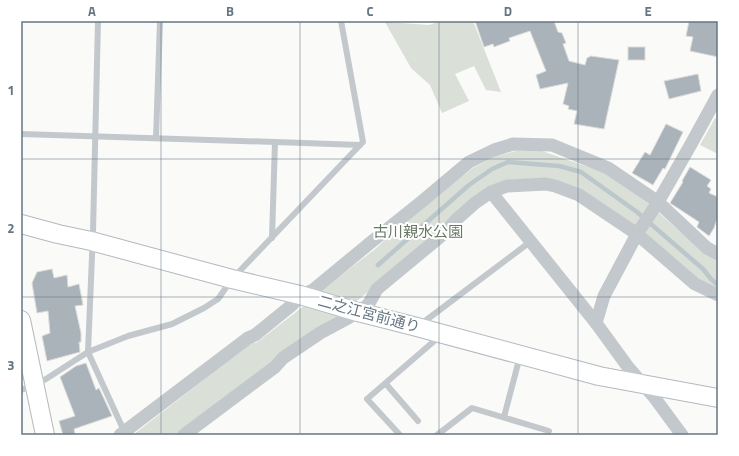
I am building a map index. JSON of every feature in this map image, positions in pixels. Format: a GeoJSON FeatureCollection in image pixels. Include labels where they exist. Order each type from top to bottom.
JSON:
{"type":"FeatureCollection","features":[{"type":"Feature","properties":{"kind":"street"},"geometry":{"type":"LineString","coordinates":[[596,323],[604,296],[718,94]]}},
{"type":"Feature","properties":{"kind":"street"},"geometry":{"type":"LineString","coordinates":[[122,433],[248,338],[255,335],[292,305],[300,295],[313,290],[420,204],[469,162],[494,150],[513,144],[552,145],[608,168],[707,248],[718,254]]}},
{"type":"Feature","properties":{"kind":"street"},"geometry":{"type":"LineString","coordinates":[[184,435],[275,367],[283,358],[320,333],[368,305],[377,289],[441,236],[475,202],[491,192],[507,186],[546,184],[579,195],[640,231],[696,284],[718,295]]}},
{"type":"Feature","properties":{"kind":"street"},"geometry":{"type":"LineString","coordinates":[[491,192],[596,323],[628,366],[644,384],[682,435]]}},
{"type":"Feature","properties":{"kind":"street","name":"二之江宮前通り"},"geometry":{"type":"LineString","coordinates":[[21,224],[91,241],[232,279],[300,295],[358,312],[600,376],[718,398]]}},
{"type":"Feature","properties":{"kind":"street"},"geometry":{"type":"LineString","coordinates":[[21,320],[27,388],[45,435]]}},
{"type":"Feature","properties":{"kind":"lane"},"geometry":{"type":"LineString","coordinates":[[98,21],[88,352],[122,433]]}},
{"type":"Feature","properties":{"kind":"lane"},"geometry":{"type":"LineString","coordinates":[[156,138],[160,21]]}},
{"type":"Feature","properties":{"kind":"lane"},"geometry":{"type":"LineString","coordinates":[[27,388],[88,352],[128,336],[172,324],[204,308],[218,299],[232,279],[363,142],[341,21]]}},
{"type":"Feature","properties":{"kind":"lane"},"geometry":{"type":"LineString","coordinates":[[21,134],[360,145]]}},
{"type":"Feature","properties":{"kind":"lane"},"geometry":{"type":"LineString","coordinates":[[272,238],[275,142]]}},
{"type":"Feature","properties":{"kind":"lane"},"geometry":{"type":"LineString","coordinates":[[417,327],[530,242]]}},
{"type":"Feature","properties":{"kind":"lane"},"geometry":{"type":"LineString","coordinates":[[400,435],[367,399],[443,334]]}},
{"type":"Feature","properties":{"kind":"lane"},"geometry":{"type":"LineString","coordinates":[[504,417],[520,355]]}},
{"type":"Feature","properties":{"kind":"lane"},"geometry":{"type":"LineString","coordinates":[[386,384],[418,421]]}},
{"type":"Feature","properties":{"kind":"lane"},"geometry":{"type":"LineString","coordinates":[[438,435],[472,408],[549,431]]}},
{"type":"Feature","properties":{"kind":"green space"},"geometry":{"type":"Polygon","coordinates":[[[441,21],[473,21],[501,92],[486,90],[474,66],[455,74],[469,101],[442,113],[430,85],[411,68],[385,22],[429,25],[441,21]]]}},
{"type":"Feature","properties":{"kind":"green space"},"geometry":{"type":"Polygon","coordinates":[[[715,118],[718,120],[718,154],[700,145],[715,118]]]}},
{"type":"Feature","properties":{"kind":"green space","name":"古川親水公園"},"geometry":{"type":"Polygon","coordinates":[[[539,150],[603,172],[650,205],[703,252],[718,261],[718,291],[697,281],[586,193],[499,185],[336,318],[301,342],[177,435],[133,435],[252,342],[256,343],[300,309],[323,289],[374,250],[422,206],[473,168],[496,156],[516,151],[539,150]]]}},
{"type":"Feature","properties":{"kind":"building"},"geometry":{"type":"Polygon","coordinates":[[[475,21],[554,21],[558,32],[562,33],[566,43],[563,44],[569,61],[585,65],[587,58],[591,56],[619,60],[604,129],[574,124],[577,111],[568,109],[569,106],[563,104],[568,83],[540,89],[536,75],[546,71],[530,31],[509,38],[510,41],[494,47],[493,44],[484,47],[475,21]]]}},
{"type":"Feature","properties":{"kind":"building"},"geometry":{"type":"Polygon","coordinates":[[[689,21],[718,21],[718,57],[690,51],[693,37],[686,36],[689,21]]]}},
{"type":"Feature","properties":{"kind":"building"},"geometry":{"type":"Polygon","coordinates":[[[628,47],[645,47],[645,60],[628,60],[628,47]]]}},
{"type":"Feature","properties":{"kind":"building"},"geometry":{"type":"Polygon","coordinates":[[[698,74],[701,91],[669,99],[664,81],[698,74]]]}},
{"type":"Feature","properties":{"kind":"building"},"geometry":{"type":"Polygon","coordinates":[[[666,124],[683,132],[665,169],[663,168],[653,185],[632,173],[645,152],[650,155],[666,124]]]}},
{"type":"Feature","properties":{"kind":"building"},"geometry":{"type":"Polygon","coordinates":[[[690,167],[711,180],[707,186],[711,189],[709,193],[718,197],[718,216],[714,228],[709,236],[697,227],[699,222],[670,203],[690,167]]]}},
{"type":"Feature","properties":{"kind":"building"},"geometry":{"type":"Polygon","coordinates":[[[52,269],[54,278],[67,275],[68,287],[79,284],[83,305],[75,306],[81,333],[81,342],[79,342],[80,352],[47,361],[42,336],[50,333],[48,311],[37,313],[32,283],[37,272],[52,269]]]}},
{"type":"Feature","properties":{"kind":"building"},"geometry":{"type":"Polygon","coordinates":[[[86,363],[96,390],[99,388],[112,416],[74,429],[75,435],[63,435],[59,421],[75,416],[60,377],[76,366],[86,363]]]}},
{"type":"Feature","properties":{"kind":"waterway"},"geometry":{"type":"LineString","coordinates":[[378,265],[469,185],[492,169],[508,162],[559,166],[581,172],[637,212],[703,269],[718,285]]}}]}
